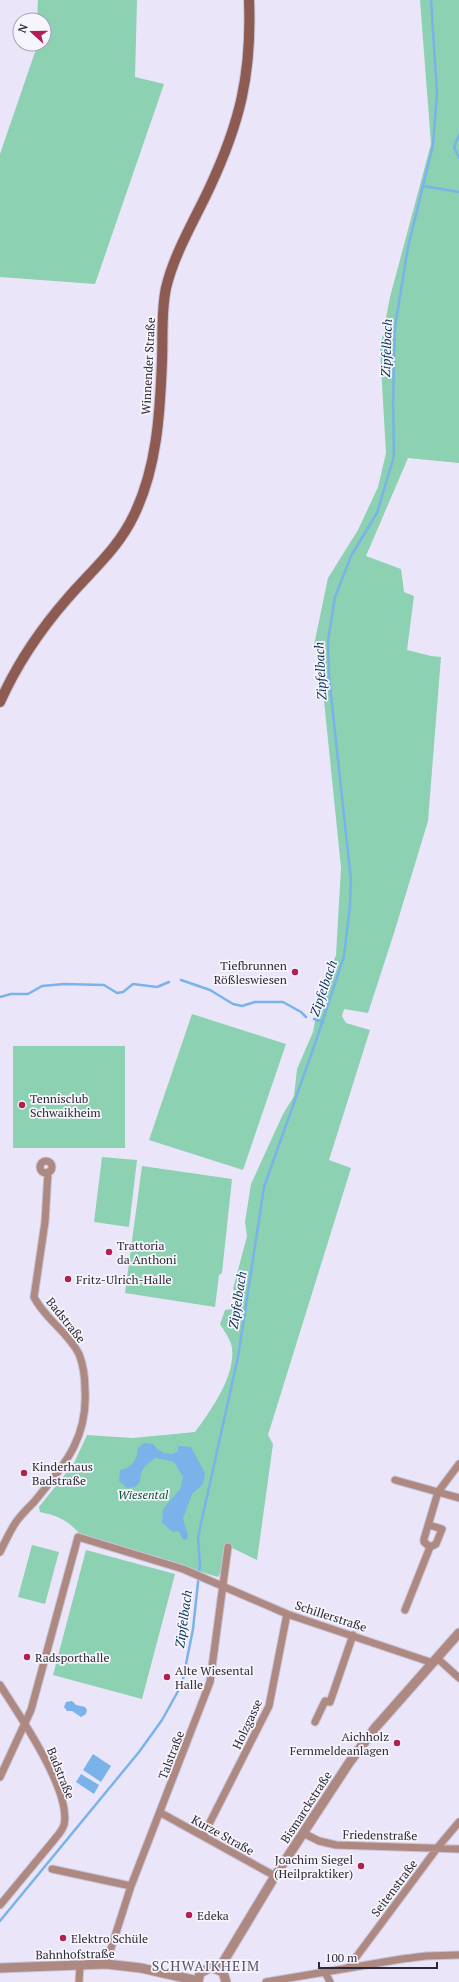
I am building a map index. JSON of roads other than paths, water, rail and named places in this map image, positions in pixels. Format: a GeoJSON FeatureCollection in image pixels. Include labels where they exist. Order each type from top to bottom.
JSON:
{"type":"FeatureCollection","features":[{"type":"Feature","properties":{"kind":"main road","name":"Winnender Straße"},"geometry":{"type":"LineString","coordinates":[[0,702],[20,663],[34,641],[68,598],[115,546],[125,532],[142,497],[158,426],[166,289],[174,265],[224,156],[237,121],[247,74],[249,0]]}},
{"type":"Feature","properties":{"kind":"street","name":"Badstraße"},"geometry":{"type":"LineString","coordinates":[[0,1552],[16,1522],[68,1459],[80,1434],[86,1406],[85,1380],[79,1354],[65,1334],[38,1304],[34,1296],[45,1222],[48,1172]]}},
{"type":"Feature","properties":{"kind":"street"},"geometry":{"type":"LineString","coordinates":[[430,1547],[424,1542],[438,1492],[459,1464]]}},
{"type":"Feature","properties":{"kind":"street"},"geometry":{"type":"LineString","coordinates":[[395,1480],[459,1498]]}},
{"type":"Feature","properties":{"kind":"street"},"geometry":{"type":"LineString","coordinates":[[405,1610],[430,1547],[436,1544],[442,1529],[429,1525]]}},
{"type":"Feature","properties":{"kind":"street","name":"Schillerstraße"},"geometry":{"type":"LineString","coordinates":[[25,1725],[78,1537],[183,1568],[287,1614],[435,1661],[459,1678]]}},
{"type":"Feature","properties":{"kind":"street","name":"Talstraße"},"geometry":{"type":"LineString","coordinates":[[106,1964],[131,1886],[161,1813],[210,1682],[228,1547]]}},
{"type":"Feature","properties":{"kind":"street","name":"Holzgasse"},"geometry":{"type":"LineString","coordinates":[[203,1836],[269,1706],[287,1614]]}},
{"type":"Feature","properties":{"kind":"street","name":"Bismarckstraße"},"geometry":{"type":"LineString","coordinates":[[219,1969],[274,1876],[349,1763],[375,1728],[459,1633]]}},
{"type":"Feature","properties":{"kind":"street"},"geometry":{"type":"LineString","coordinates":[[315,1722],[325,1701],[330,1702],[353,1635]]}},
{"type":"Feature","properties":{"kind":"street","name":"Badstraße"},"geometry":{"type":"LineString","coordinates":[[0,1685],[25,1725],[54,1779],[61,1798],[64,1816],[64,1824],[54,1840],[0,1906]]}},
{"type":"Feature","properties":{"kind":"street"},"geometry":{"type":"LineString","coordinates":[[0,1777],[25,1725]]}},
{"type":"Feature","properties":{"kind":"street","name":"Kurze Straße"},"geometry":{"type":"LineString","coordinates":[[161,1813],[274,1876]]}},
{"type":"Feature","properties":{"kind":"street","name":"Seitenstraße"},"geometry":{"type":"LineString","coordinates":[[348,1968],[438,1847],[459,1822]]}},
{"type":"Feature","properties":{"kind":"street","name":"Friedenstraße"},"geometry":{"type":"LineString","coordinates":[[303,1833],[319,1841],[347,1846],[438,1847],[459,1849]]}},
{"type":"Feature","properties":{"kind":"street"},"geometry":{"type":"LineString","coordinates":[[52,1869],[131,1886]]}},
{"type":"Feature","properties":{"kind":"street"},"geometry":{"type":"LineString","coordinates":[[266,1982],[420,1956],[459,1955]]}},
{"type":"Feature","properties":{"kind":"street","name":"Bahnhofstraße"},"geometry":{"type":"LineString","coordinates":[[0,1968],[106,1964],[141,1968],[198,1981]]}},
{"type":"Feature","properties":{"kind":"street"},"geometry":{"type":"LineString","coordinates":[[79,1982],[80,1965]]}},
{"type":"Feature","properties":{"kind":"street"},"geometry":{"type":"LineString","coordinates":[[198,1981],[203,1970],[211,1967],[219,1969],[226,1976],[226,1982]]}},
{"type":"Feature","properties":{"kind":"street"},"geometry":{"type":"LineString","coordinates":[[325,1972],[330,1982]]}},
{"type":"Feature","properties":{"kind":"water"},"geometry":{"type":"Polygon","coordinates":[[[144,1443],[153,1444],[159,1451],[153,1460],[142,1470],[140,1482],[135,1487],[127,1488],[119,1481],[120,1470],[133,1463],[138,1448],[144,1443]]]}},
{"type":"Feature","properties":{"kind":"water"},"geometry":{"type":"Polygon","coordinates":[[[178,1446],[191,1447],[205,1473],[203,1484],[192,1494],[183,1519],[188,1535],[187,1539],[183,1540],[179,1531],[173,1532],[162,1523],[163,1509],[180,1489],[183,1477],[174,1462],[159,1458],[161,1453],[173,1454],[178,1451],[178,1446]]]}},
{"type":"Feature","properties":{"kind":"water"},"geometry":{"type":"Polygon","coordinates":[[[72,1701],[76,1705],[85,1707],[87,1710],[86,1714],[81,1717],[72,1711],[67,1711],[64,1707],[66,1702],[72,1701]]]}},
{"type":"Feature","properties":{"kind":"water"},"geometry":{"type":"Polygon","coordinates":[[[93,1754],[111,1766],[101,1782],[83,1770],[93,1754]]]}},
{"type":"Feature","properties":{"kind":"water"},"geometry":{"type":"Polygon","coordinates":[[[81,1774],[99,1785],[94,1794],[76,1782],[81,1774]]]}},
{"type":"Feature","properties":{"kind":"waterway","name":"Zipfelbach"},"geometry":{"type":"LineString","coordinates":[[0,1921],[139,1752],[162,1720],[182,1684],[193,1629],[200,1564],[198,1537],[238,1357],[264,1187],[317,1038],[344,956],[350,905],[351,880],[329,677],[328,641],[335,597],[351,556],[377,513],[394,456],[393,403],[395,327],[408,247],[433,145],[437,93],[431,0]]}},
{"type":"Feature","properties":{"kind":"waterway"},"geometry":{"type":"LineString","coordinates":[[459,135],[454,147],[459,158]]}},
{"type":"Feature","properties":{"kind":"waterway"},"geometry":{"type":"LineString","coordinates":[[423,186],[459,192]]}},
{"type":"Feature","properties":{"kind":"waterway"},"geometry":{"type":"LineString","coordinates":[[181,980],[210,990],[233,1004],[242,1006],[255,1002],[283,1002],[301,1012],[306,1017]]}},
{"type":"Feature","properties":{"kind":"waterway"},"geometry":{"type":"LineString","coordinates":[[0,997],[11,994],[28,994],[42,986],[64,984],[104,985],[117,993],[123,992],[133,984],[157,987],[169,982]]}},
{"type":"Feature","properties":{"kind":"waterway"},"geometry":{"type":"LineString","coordinates":[[314,1019],[323,1022]]}},
{"type":"Feature","properties":{"kind":"place","name":"Tiefbrunnen Rößleswiesen"},"geometry":{"type":"Point","coordinates":[295,972]}},
{"type":"Feature","properties":{"kind":"place","name":"Tennisclub Schwaikheim"},"geometry":{"type":"Point","coordinates":[22,1105]}},
{"type":"Feature","properties":{"kind":"place","name":"Trattoria da Anthoni"},"geometry":{"type":"Point","coordinates":[109,1252]}},
{"type":"Feature","properties":{"kind":"place","name":"Fritz-Ulrich-Halle"},"geometry":{"type":"Point","coordinates":[68,1279]}},
{"type":"Feature","properties":{"kind":"place","name":"Kinderhaus Badstraße"},"geometry":{"type":"Point","coordinates":[24,1473]}},
{"type":"Feature","properties":{"kind":"place","name":"Radsporthalle"},"geometry":{"type":"Point","coordinates":[27,1657]}},
{"type":"Feature","properties":{"kind":"place","name":"Alte Wiesental Halle"},"geometry":{"type":"Point","coordinates":[167,1677]}},
{"type":"Feature","properties":{"kind":"place","name":"Aichholz Fernmeldeanlagen"},"geometry":{"type":"Point","coordinates":[397,1743]}},
{"type":"Feature","properties":{"kind":"place","name":"Joachim Siegel (Heilpraktiker)"},"geometry":{"type":"Point","coordinates":[361,1866]}},
{"type":"Feature","properties":{"kind":"place","name":"Edeka"},"geometry":{"type":"Point","coordinates":[189,1915]}},
{"type":"Feature","properties":{"kind":"place","name":"Elektro Schüle"},"geometry":{"type":"Point","coordinates":[63,1938]}},
{"type":"Feature","properties":{"kind":"district","name":"SCHWAIKHEIM"},"geometry":{"type":"Point","coordinates":[206,1965]}},
{"type":"Feature","properties":{"kind":"park label","name":"Wiesental"},"geometry":{"type":"Point","coordinates":[143,1494]}}]}
